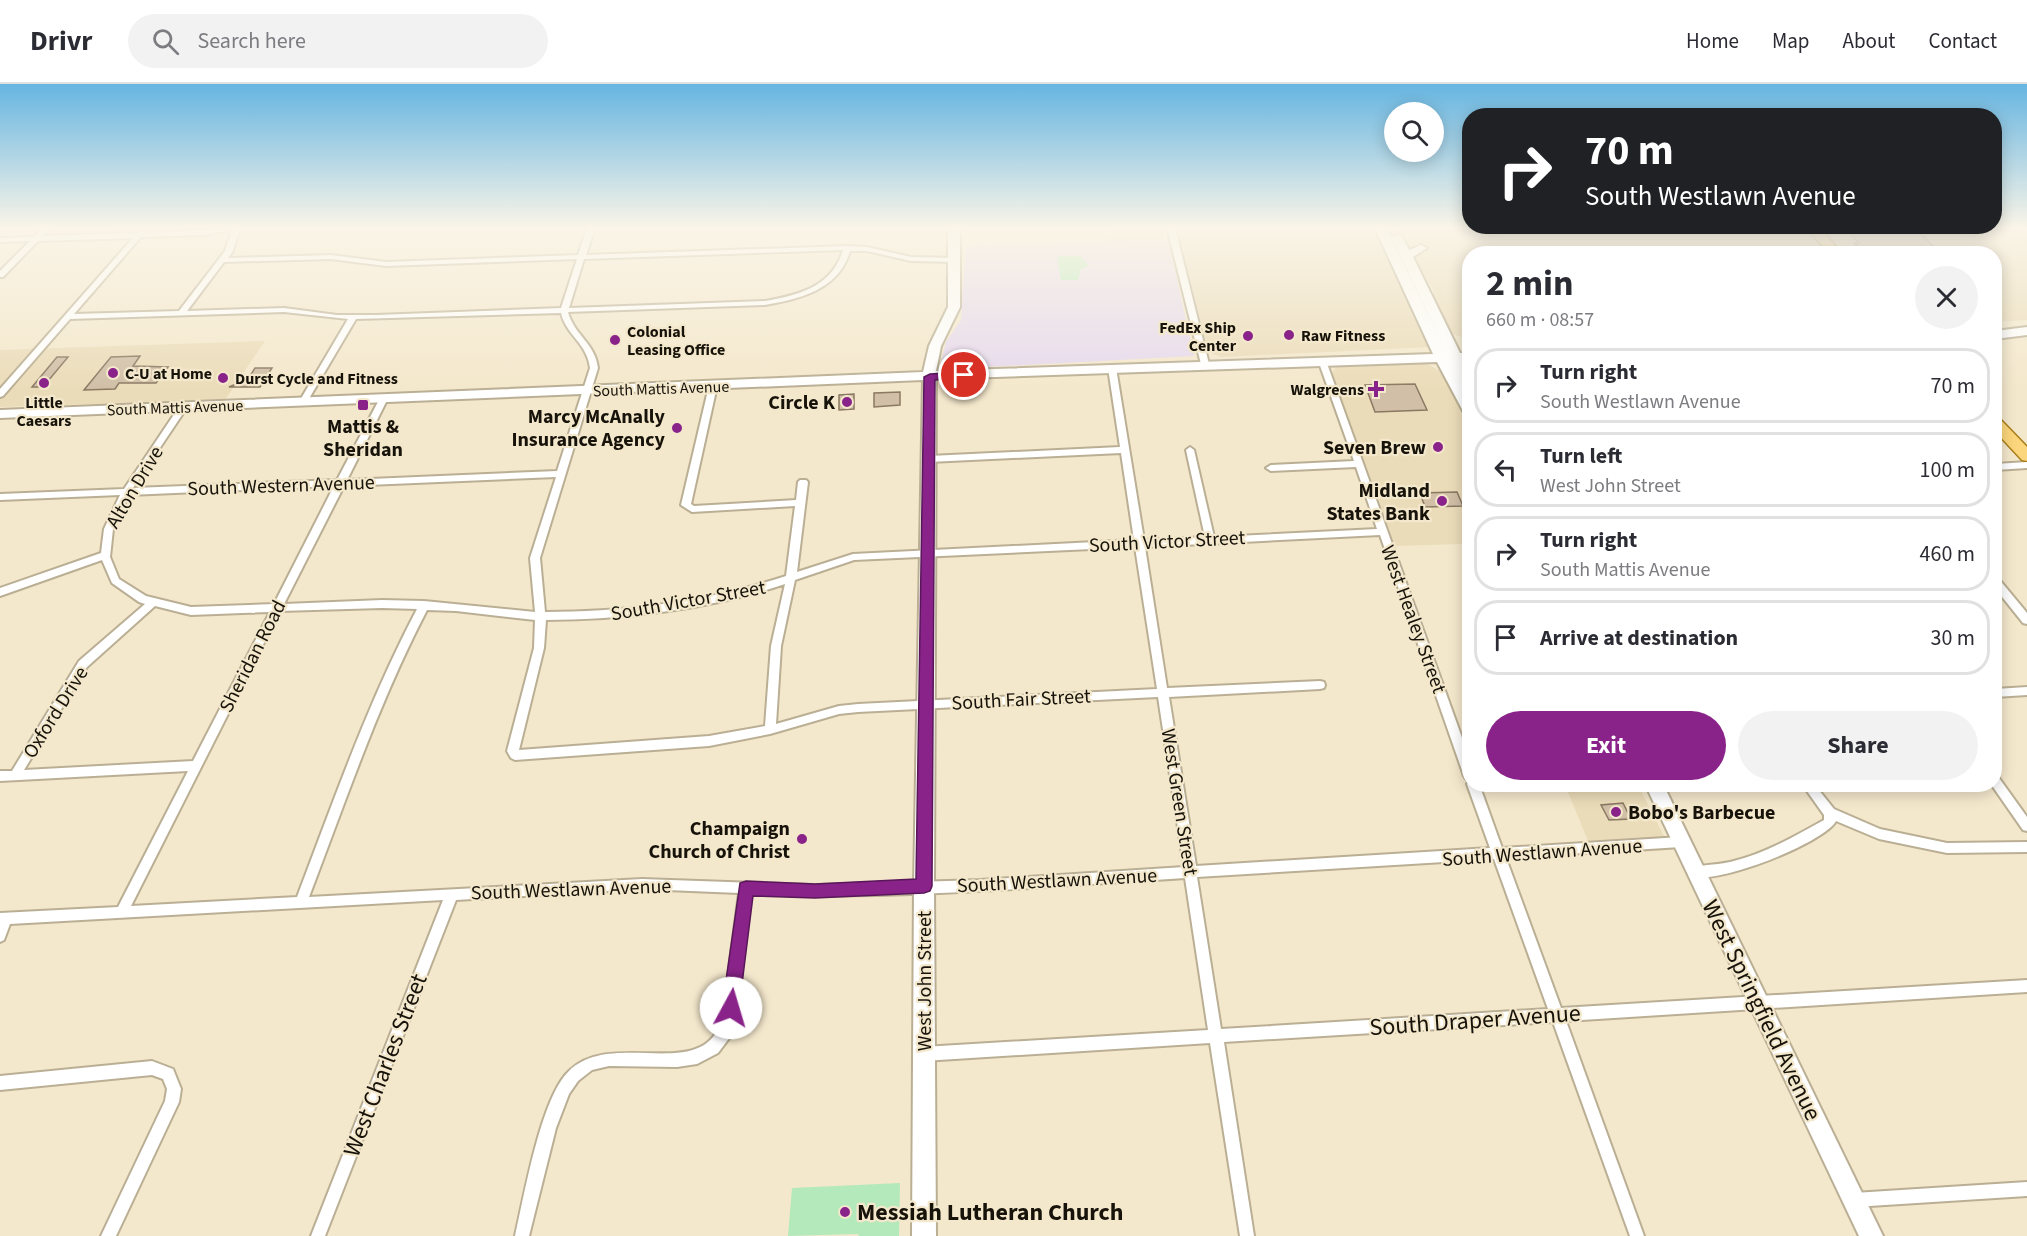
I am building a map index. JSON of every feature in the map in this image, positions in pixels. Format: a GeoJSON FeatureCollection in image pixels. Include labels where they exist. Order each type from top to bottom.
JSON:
{"type":"FeatureCollection","features":[{"type":"Feature","properties":{"kind":"main road","name":"West John Street"},"geometry":{"type":"LineString","coordinates":[[924,1236],[924,886],[930,377],[932,354],[954,307],[955,282]]}},
{"type":"Feature","properties":{"kind":"main road"},"geometry":{"type":"LineString","coordinates":[[1409,282],[1446,353],[1462,376]]}},
{"type":"Feature","properties":{"kind":"main road"},"geometry":{"type":"LineString","coordinates":[[1417,282],[1462,392]]}},
{"type":"Feature","properties":{"kind":"main road"},"geometry":{"type":"LineString","coordinates":[[2002,326],[2027,324]]}},
{"type":"Feature","properties":{"kind":"main road"},"geometry":{"type":"LineString","coordinates":[[2002,336],[2027,331]]}},
{"type":"Feature","properties":{"kind":"main road"},"geometry":{"type":"LineString","coordinates":[[2002,337],[2027,338]]}},
{"type":"Feature","properties":{"kind":"main road","name":"South Mattis Avenue"},"geometry":{"type":"LineString","coordinates":[[0,414],[1205,364],[1322,360],[1345,362],[1446,353],[1462,349]]}},
{"type":"Feature","properties":{"kind":"main road","name":"South Mattis Avenue"},"geometry":{"type":"LineString","coordinates":[[1446,353],[1462,356]]}},
{"type":"Feature","properties":{"kind":"main road"},"geometry":{"type":"LineString","coordinates":[[2002,429],[2027,456]]}},
{"type":"Feature","properties":{"kind":"main road","name":"West Springfield Avenue"},"geometry":{"type":"LineString","coordinates":[[1658,792],[1871,1236]]}},
{"type":"Feature","properties":{"kind":"street"},"geometry":{"type":"LineString","coordinates":[[0,394],[98,282]]}},
{"type":"Feature","properties":{"kind":"street"},"geometry":{"type":"LineString","coordinates":[[181,314],[205,282]]}},
{"type":"Feature","properties":{"kind":"street"},"geometry":{"type":"LineString","coordinates":[[541,616],[535,558],[594,368],[593,353],[567,324],[564,310],[573,282]]}},
{"type":"Feature","properties":{"kind":"street"},"geometry":{"type":"LineString","coordinates":[[67,317],[293,310],[352,318],[748,304],[791,298],[826,282]]}},
{"type":"Feature","properties":{"kind":"street"},"geometry":{"type":"LineString","coordinates":[[1184,282],[1205,364]]}},
{"type":"Feature","properties":{"kind":"street"},"geometry":{"type":"LineString","coordinates":[[303,402],[352,318]]}},
{"type":"Feature","properties":{"kind":"street","name":"West Healey Street"},"geometry":{"type":"LineString","coordinates":[[1322,360],[1462,754]]}},
{"type":"Feature","properties":{"kind":"street","name":"West Green Street"},"geometry":{"type":"LineString","coordinates":[[1112,368],[1247,1236]]}},
{"type":"Feature","properties":{"kind":"street"},"geometry":{"type":"LineString","coordinates":[[713,386],[686,505],[692,509],[801,503]]}},
{"type":"Feature","properties":{"kind":"street","name":"Sheridan Road"},"geometry":{"type":"LineString","coordinates":[[121,913],[384,399]]}},
{"type":"Feature","properties":{"kind":"street","name":"Alton Drive"},"geometry":{"type":"LineString","coordinates":[[184,406],[128,492],[108,528],[104,555],[107,569],[115,582],[136,598],[151,604],[191,611],[276,608]]}},
{"type":"Feature","properties":{"kind":"street"},"geometry":{"type":"LineString","coordinates":[[929,459],[1125,450]]}},
{"type":"Feature","properties":{"kind":"street"},"geometry":{"type":"LineString","coordinates":[[1190,450],[1209,539]]}},
{"type":"Feature","properties":{"kind":"street"},"geometry":{"type":"LineString","coordinates":[[1271,468],[1359,464]]}},
{"type":"Feature","properties":{"kind":"street"},"geometry":{"type":"LineString","coordinates":[[2002,467],[2027,465]]}},
{"type":"Feature","properties":{"kind":"street","name":"South Western Avenue"},"geometry":{"type":"LineString","coordinates":[[0,497],[561,474]]}},
{"type":"Feature","properties":{"kind":"street"},"geometry":{"type":"LineString","coordinates":[[770,730],[776,646],[791,578],[803,482]]}},
{"type":"Feature","properties":{"kind":"street","name":"South Victor Street"},"geometry":{"type":"LineString","coordinates":[[276,608],[424,605],[541,616],[592,616],[664,607],[752,591],[853,557],[1383,532]]}},
{"type":"Feature","properties":{"kind":"street"},"geometry":{"type":"LineString","coordinates":[[0,591],[104,555]]}},
{"type":"Feature","properties":{"kind":"street"},"geometry":{"type":"LineString","coordinates":[[2002,590],[2027,620]]}},
{"type":"Feature","properties":{"kind":"street","name":"Oxford Drive"},"geometry":{"type":"LineString","coordinates":[[15,775],[83,664],[151,604]]}},
{"type":"Feature","properties":{"kind":"street"},"geometry":{"type":"LineString","coordinates":[[301,902],[366,725],[385,680],[424,605]]}},
{"type":"Feature","properties":{"kind":"street","name":"South Fair Street"},"geometry":{"type":"LineString","coordinates":[[541,616],[539,648],[513,751],[519,755],[670,745],[770,730],[838,710],[1320,684]]}},
{"type":"Feature","properties":{"kind":"street"},"geometry":{"type":"LineString","coordinates":[[2002,693],[2027,691]]}},
{"type":"Feature","properties":{"kind":"street"},"geometry":{"type":"LineString","coordinates":[[0,776],[196,766]]}},
{"type":"Feature","properties":{"kind":"street"},"geometry":{"type":"LineString","coordinates":[[2002,791],[2027,826]]}},
{"type":"Feature","properties":{"kind":"street"},"geometry":{"type":"LineString","coordinates":[[1476,792],[1637,1236]]}},
{"type":"Feature","properties":{"kind":"street"},"geometry":{"type":"LineString","coordinates":[[1813,792],[1830,813],[1879,834],[1925,845],[1969,848],[2027,847]]}},
{"type":"Feature","properties":{"kind":"street"},"geometry":{"type":"LineString","coordinates":[[1696,872],[1725,869],[1777,851],[1828,824],[1831,820],[1830,813]]}},
{"type":"Feature","properties":{"kind":"street","name":"South Westlawn Avenue"},"geometry":{"type":"LineString","coordinates":[[3,919],[642,884],[815,891],[980,885],[1499,855],[1681,842]]}},
{"type":"Feature","properties":{"kind":"street"},"geometry":{"type":"LineString","coordinates":[[522,1236],[554,1113],[562,1090],[573,1076],[591,1063],[605,1059],[686,1060],[699,1057],[709,1052],[724,1035],[731,1008],[746,888]]}},
{"type":"Feature","properties":{"kind":"street","name":"West Charles Street"},"geometry":{"type":"LineString","coordinates":[[318,1236],[452,894]]}},
{"type":"Feature","properties":{"kind":"street"},"geometry":{"type":"LineString","coordinates":[[0,936],[3,919]]}},
{"type":"Feature","properties":{"kind":"street","name":"South Draper Avenue"},"geometry":{"type":"LineString","coordinates":[[924,1054],[2027,986]]}},
{"type":"Feature","properties":{"kind":"street"},"geometry":{"type":"LineString","coordinates":[[0,1083],[152,1068],[161,1070],[173,1080],[172,1102],[108,1236]]}},
{"type":"Feature","properties":{"kind":"street"},"geometry":{"type":"LineString","coordinates":[[1854,1200],[2027,1189]]}},
{"type":"Feature","properties":{"kind":"shaded area"},"geometry":{"type":"Polygon","coordinates":[[[964,282],[1178,282],[1194,356],[948,369],[940,366],[946,342],[961,320],[964,282]]]}},
{"type":"Feature","properties":{"kind":"shaded area"},"geometry":{"type":"Polygon","coordinates":[[[1191,282],[1400,282],[1430,347],[1221,357],[1213,354],[1206,342],[1191,282]]]}},
{"type":"Feature","properties":{"kind":"shaded area"},"geometry":{"type":"Polygon","coordinates":[[[1428,282],[1462,282],[1462,337],[1453,334],[1447,327],[1437,308],[1433,290],[1428,282]]]}},
{"type":"Feature","properties":{"kind":"shaded area"},"geometry":{"type":"Polygon","coordinates":[[[2002,282],[2027,282],[2027,320],[2002,322],[2002,282]]]}},
{"type":"Feature","properties":{"kind":"shaded area"},"geometry":{"type":"Polygon","coordinates":[[[265,341],[225,400],[0,407],[0,350],[265,341]]]}},
{"type":"Feature","properties":{"kind":"shaded area"},"geometry":{"type":"Polygon","coordinates":[[[1409,362],[1427,364],[1440,371],[1462,410],[1462,544],[1395,546],[1332,373],[1338,365],[1409,362]]]}},
{"type":"Feature","properties":{"kind":"shaded area"},"geometry":{"type":"Polygon","coordinates":[[[1568,792],[1642,792],[1671,850],[1594,855],[1568,792]]]}},
{"type":"Feature","properties":{"kind":"green space","name":"Messiah Lutheran Church"},"geometry":{"type":"Polygon","coordinates":[[[900,1183],[899,1236],[859,1236],[858,1234],[788,1236],[792,1188],[900,1183]]]}},
{"type":"Feature","properties":{"kind":"building","name":"C-U at Home"},"geometry":{"type":"Polygon","coordinates":[[[140,356],[133,366],[168,367],[156,383],[119,383],[115,389],[84,390],[111,357],[140,356]]]}},
{"type":"Feature","properties":{"kind":"building"},"geometry":{"type":"Polygon","coordinates":[[[57,357],[68,357],[43,387],[32,387],[57,357]]]}},
{"type":"Feature","properties":{"kind":"building"},"geometry":{"type":"Polygon","coordinates":[[[255,368],[272,368],[260,387],[229,387],[248,379],[255,368]]]}},
{"type":"Feature","properties":{"kind":"building","name":"Walgreens"},"geometry":{"type":"Polygon","coordinates":[[[1415,384],[1427,410],[1375,412],[1365,385],[1415,384]]]}},
{"type":"Feature","properties":{"kind":"building","name":"Circle K"},"geometry":{"type":"Polygon","coordinates":[[[900,392],[900,405],[874,407],[874,393],[900,392]]]}},
{"type":"Feature","properties":{"kind":"building","name":"Circle K"},"geometry":{"type":"Polygon","coordinates":[[[854,394],[854,409],[839,410],[839,395],[854,394]]]}},
{"type":"Feature","properties":{"kind":"building","name":"Midland States Bank"},"geometry":{"type":"Polygon","coordinates":[[[1457,492],[1462,506],[1425,507],[1420,493],[1457,492]]]}},
{"type":"Feature","properties":{"kind":"building","name":"Bobo's Barbecue"},"geometry":{"type":"Polygon","coordinates":[[[1623,803],[1631,819],[1609,820],[1601,805],[1623,803]]]}},
{"type":"Feature","properties":{"kind":"place","name":"Raw Fitness"},"geometry":{"type":"Point","coordinates":[1289,335]}},
{"type":"Feature","properties":{"kind":"place","name":"FedEx Ship Center"},"geometry":{"type":"Point","coordinates":[1248,336]}},
{"type":"Feature","properties":{"kind":"place","name":"Colonial Leasing Office"},"geometry":{"type":"Point","coordinates":[615,340]}},
{"type":"Feature","properties":{"kind":"place","name":"C-U at Home"},"geometry":{"type":"Point","coordinates":[113,373]}},
{"type":"Feature","properties":{"kind":"place","name":"Durst Cycle and Fitness"},"geometry":{"type":"Point","coordinates":[223,378]}},
{"type":"Feature","properties":{"kind":"place","name":"Little Caesars"},"geometry":{"type":"Point","coordinates":[44,383]}},
{"type":"Feature","properties":{"kind":"place","name":"Walgreens"},"geometry":{"type":"Point","coordinates":[1376,389]}},
{"type":"Feature","properties":{"kind":"place","name":"Circle K"},"geometry":{"type":"Point","coordinates":[847,402]}},
{"type":"Feature","properties":{"kind":"place","name":"Mattis & Sheridan"},"geometry":{"type":"Point","coordinates":[363,405]}},
{"type":"Feature","properties":{"kind":"place","name":"Marcy McAnally Insurance Agency"},"geometry":{"type":"Point","coordinates":[677,428]}},
{"type":"Feature","properties":{"kind":"place","name":"Seven Brew"},"geometry":{"type":"Point","coordinates":[1438,447]}},
{"type":"Feature","properties":{"kind":"place","name":"Midland States Bank"},"geometry":{"type":"Point","coordinates":[1442,501]}},
{"type":"Feature","properties":{"kind":"place","name":"Bobo's Barbecue"},"geometry":{"type":"Point","coordinates":[1616,812]}},
{"type":"Feature","properties":{"kind":"place","name":"Champaign Church of Christ"},"geometry":{"type":"Point","coordinates":[802,839]}},
{"type":"Feature","properties":{"kind":"place","name":"Messiah Lutheran Church"},"geometry":{"type":"Point","coordinates":[845,1212]}},
{"type":"Feature","properties":{"kind":"route"},"geometry":{"type":"LineString","coordinates":[[731,1008],[746,888],[815,891],[924,886],[930,377],[964,375]]}}]}
